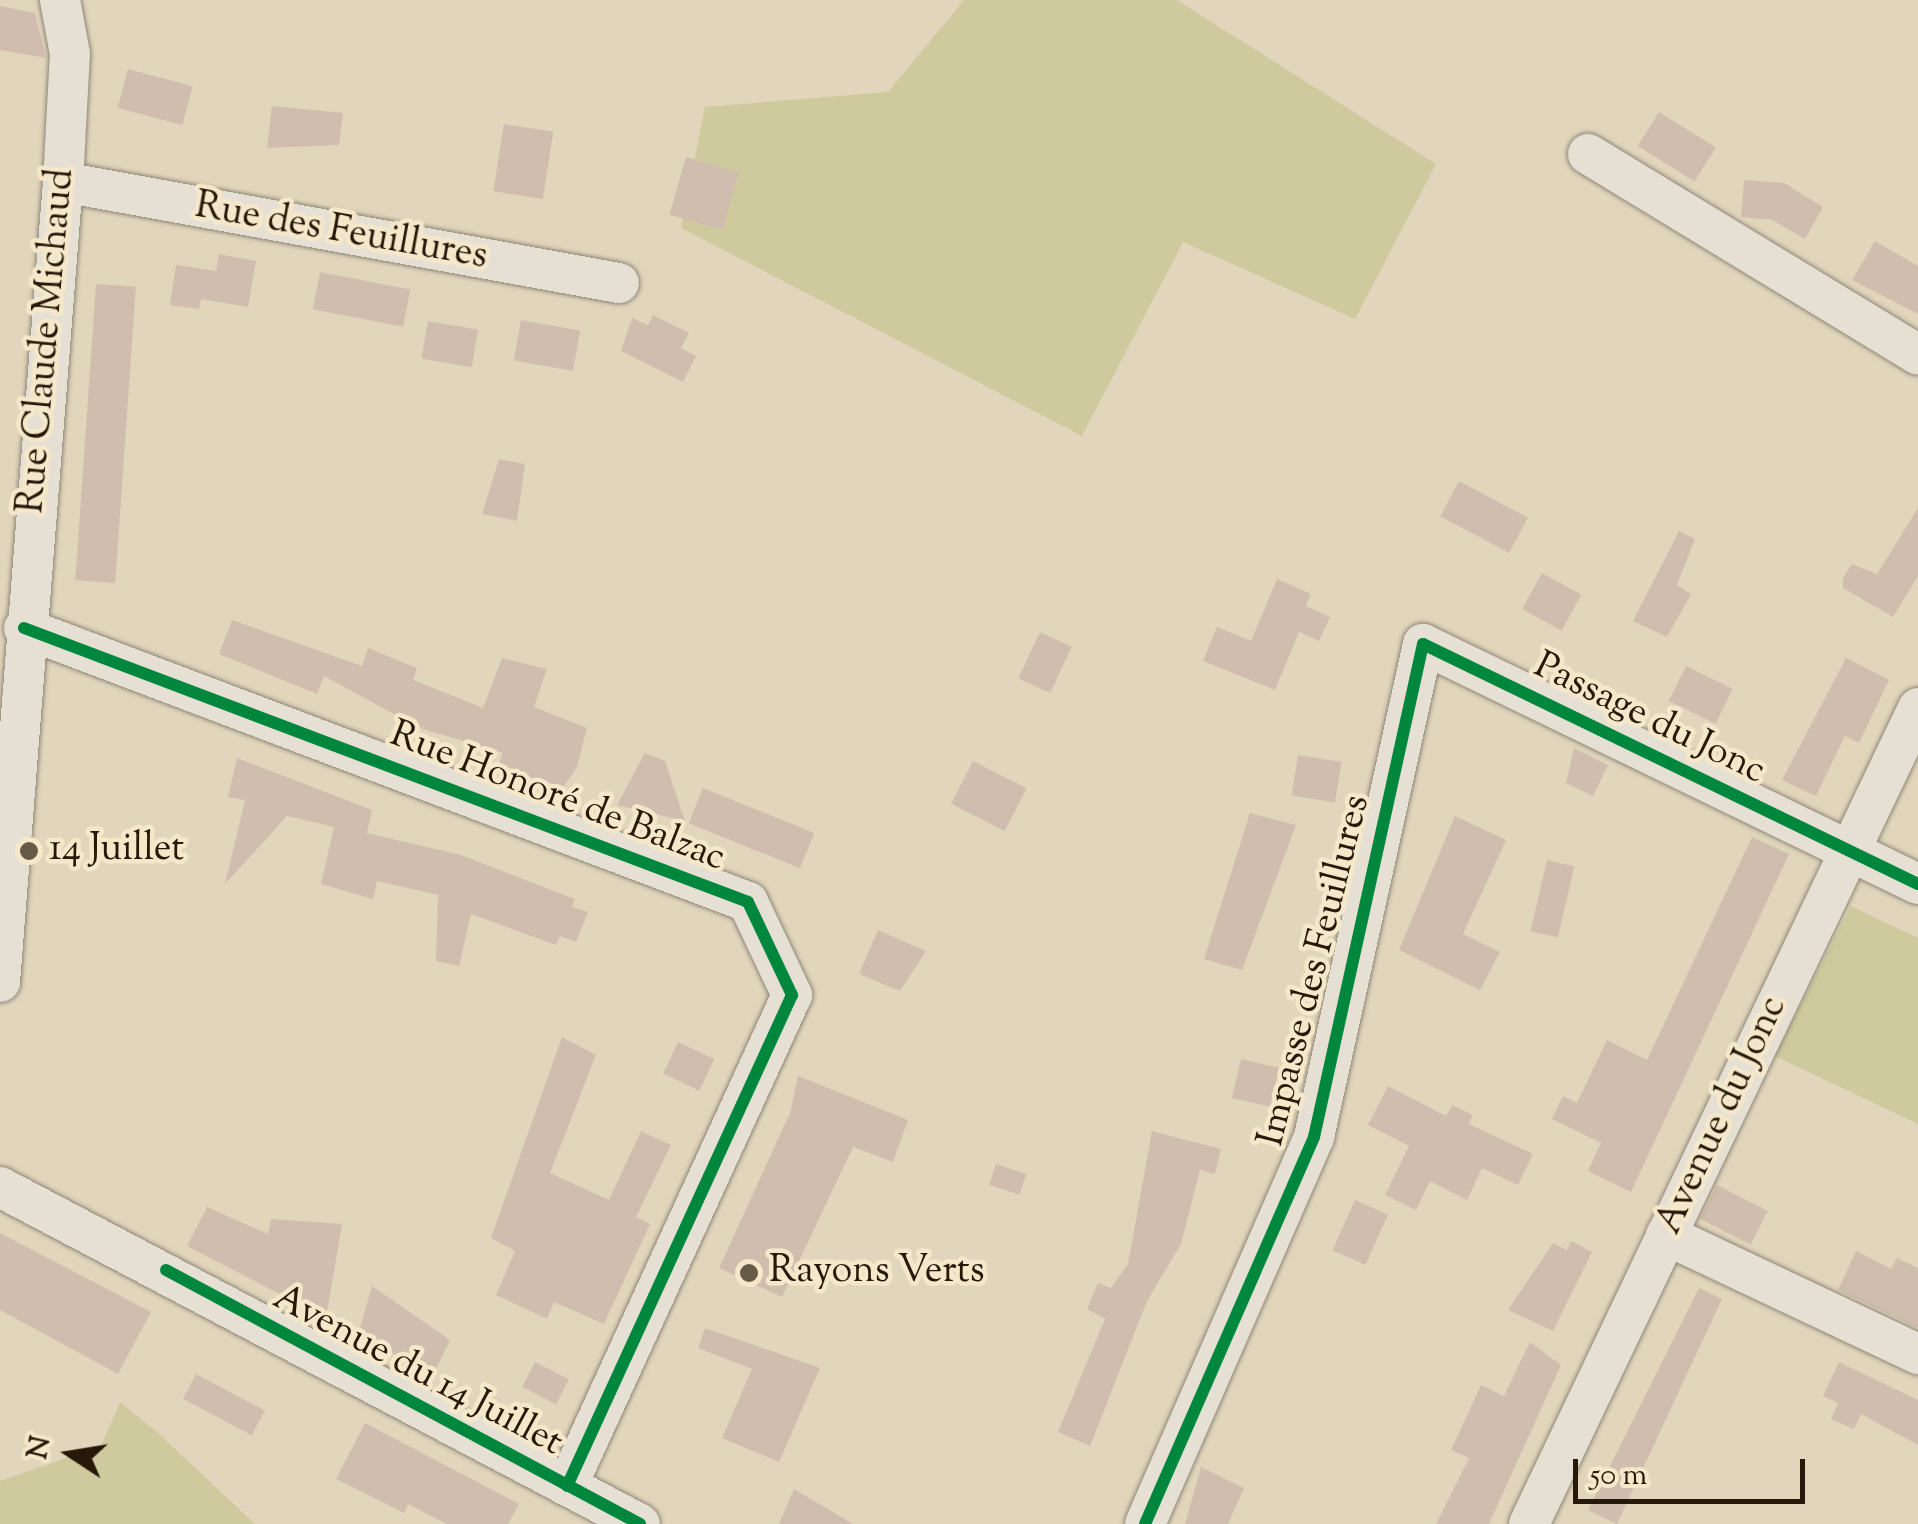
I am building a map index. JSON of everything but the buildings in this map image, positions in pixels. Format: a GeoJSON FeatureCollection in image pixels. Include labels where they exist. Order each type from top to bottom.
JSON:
{"type":"FeatureCollection","features":[{"type":"Feature","properties":{"kind":"street","name":"Rue Claude Michaud"},"geometry":{"type":"LineString","coordinates":[[0,982],[24,628],[63,182],[70,54],[60,0]]}},
{"type":"Feature","properties":{"kind":"street"},"geometry":{"type":"LineString","coordinates":[[1588,154],[1918,355]]}},
{"type":"Feature","properties":{"kind":"street","name":"Rue des Feuillures"},"geometry":{"type":"LineString","coordinates":[[63,182],[619,283]]}},
{"type":"Feature","properties":{"kind":"street","name":"Rue Honoré de Balzac"},"geometry":{"type":"LineString","coordinates":[[24,628],[748,902],[792,995],[567,1486]]}},
{"type":"Feature","properties":{"kind":"street","name":"Passage du Jonc"},"geometry":{"type":"LineString","coordinates":[[1423,644],[1918,884]]}},
{"type":"Feature","properties":{"kind":"street","name":"Impasse des Feuillures"},"geometry":{"type":"LineString","coordinates":[[1145,1524],[1314,1137],[1423,644]]}},
{"type":"Feature","properties":{"kind":"street","name":"Avenue du Jonc"},"geometry":{"type":"LineString","coordinates":[[1528,1524],[1918,708]]}},
{"type":"Feature","properties":{"kind":"street","name":"Avenue du 14 Juillet"},"geometry":{"type":"LineString","coordinates":[[0,1187],[640,1524]]}},
{"type":"Feature","properties":{"kind":"street"},"geometry":{"type":"LineString","coordinates":[[1666,1235],[1918,1354]]}},
{"type":"Feature","properties":{"kind":"shaded area"},"geometry":{"type":"Polygon","coordinates":[[[964,0],[1177,0],[1436,164],[1355,319],[1183,242],[1082,436],[681,228],[705,107],[888,92],[964,0]]]}},
{"type":"Feature","properties":{"kind":"shaded area"},"geometry":{"type":"Polygon","coordinates":[[[1851,906],[1918,938],[1918,1124],[1775,1056],[1851,906]]]}},
{"type":"Feature","properties":{"kind":"shaded area"},"geometry":{"type":"Polygon","coordinates":[[[120,1402],[255,1524],[0,1524],[0,1481],[101,1446],[120,1402]]]}},
{"type":"Feature","properties":{"kind":"cycle path"},"geometry":{"type":"LineString","coordinates":[[24,628],[748,902],[792,995],[567,1486]]}},
{"type":"Feature","properties":{"kind":"cycle path"},"geometry":{"type":"LineString","coordinates":[[1145,1524],[1314,1137],[1423,644],[1918,884]]}},
{"type":"Feature","properties":{"kind":"cycle path"},"geometry":{"type":"LineString","coordinates":[[166,1270],[640,1524]]}},
{"type":"Feature","properties":{"kind":"place","name":"14 Juillet"},"geometry":{"type":"Point","coordinates":[29,851]}},
{"type":"Feature","properties":{"kind":"place","name":"Rayons Verts"},"geometry":{"type":"Point","coordinates":[749,1273]}}]}
